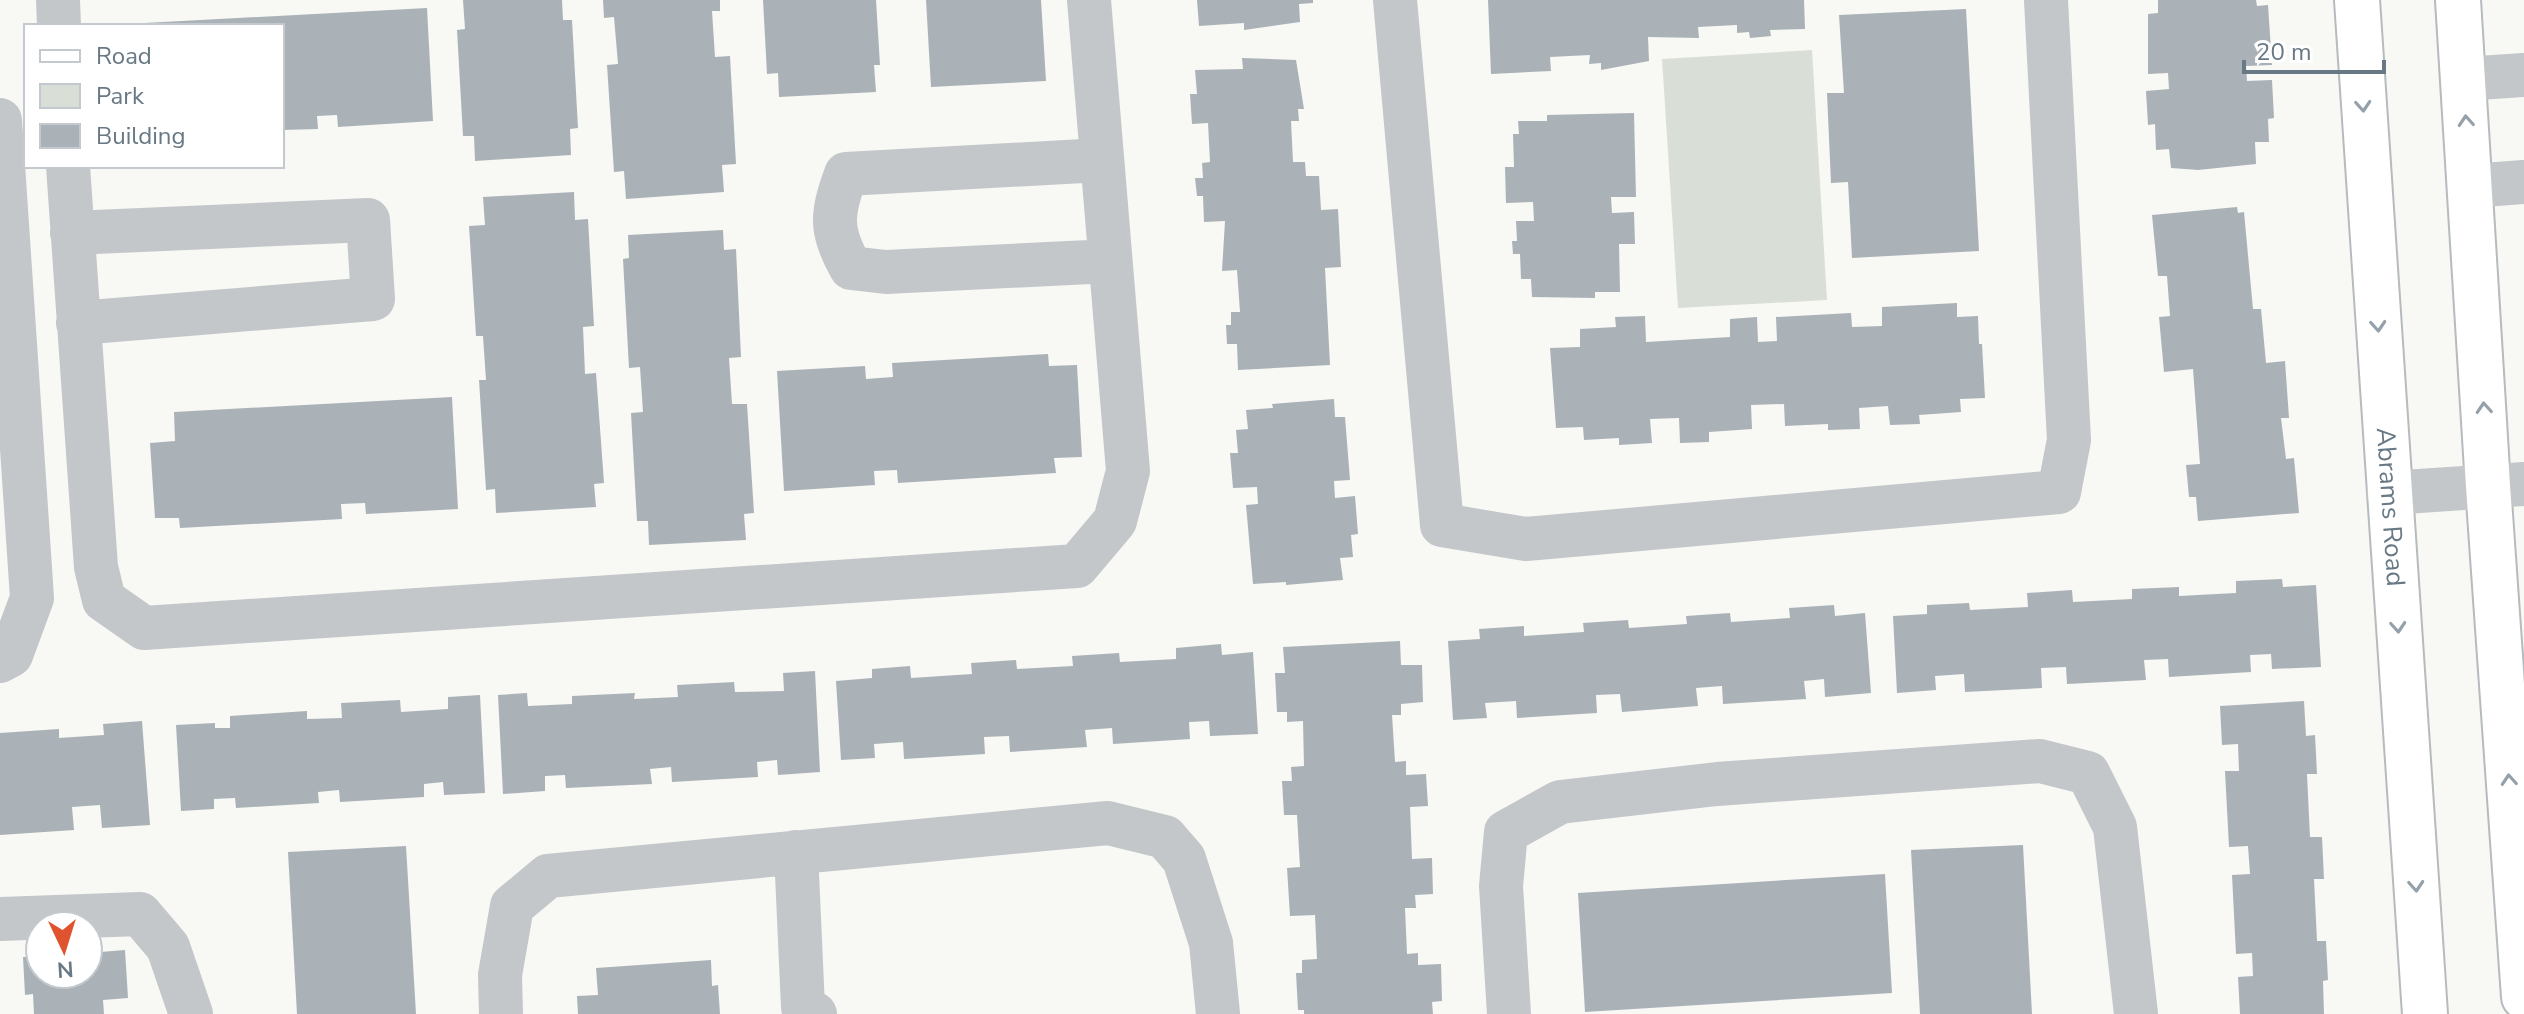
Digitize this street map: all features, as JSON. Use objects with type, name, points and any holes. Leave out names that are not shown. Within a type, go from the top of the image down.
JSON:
[{"type":"main road","name":"Abrams Road","points":[[2357,0],[2425,1014]]},
{"type":"main road","points":[[2458,0],[2470,186],[2506,485],[2524,997]]},
{"type":"street","points":[[58,0],[59,24]]},
{"type":"street","points":[[68,168],[96,567],[104,600],[144,628],[1077,566],[1115,521],[1128,471],[1089,0]]},
{"type":"street","points":[[1395,0],[1442,525],[1526,539],[2059,492],[2069,440],[2046,0]]},
{"type":"street","points":[[2463,79],[2524,75]]},
{"type":"street","points":[[0,120],[32,598],[11,655],[0,661]]},
{"type":"street","points":[[1101,160],[846,174],[835,203],[837,242],[851,268],[886,272],[1110,261]]},
{"type":"street","points":[[2470,186],[2524,182]]},
{"type":"street","points":[[72,233],[368,220],[373,299],[78,323]]},
{"type":"street","points":[[2389,493],[2506,485]]},
{"type":"street","points":[[1509,1014],[1501,886],[1506,832],[1560,802],[1717,784],[2040,761],[2088,773],[2115,827],[2136,1014]]},
{"type":"street","points":[[501,1014],[500,975],[512,906],[548,876],[1108,823],[1165,837],[1184,859],[1211,943],[1212,1014]]},
{"type":"street","points":[[796,852],[803,1007],[815,1014]]},
{"type":"street","points":[[0,919],[140,914],[168,947],[191,1014]]},
{"type":"green space","points":[[1812,50],[1827,300],[1678,308],[1662,59]]},
{"type":"building","points":[[463,0],[562,0],[563,20],[572,20],[578,128],[570,129],[571,155],[475,161],[474,136],[463,136],[457,30],[465,29]]},
{"type":"building","points":[[603,0],[720,0],[720,11],[712,11],[715,57],[730,56],[736,164],[722,165],[724,192],[626,199],[624,171],[614,172],[607,65],[618,64],[614,17],[604,18]]},
{"type":"building","points":[[763,0],[876,0],[880,65],[874,65],[876,92],[779,97],[778,73],[767,74]]},
{"type":"building","points":[[926,0],[1041,0],[1046,81],[931,87]]},
{"type":"building","points":[[1197,0],[1313,0],[1313,3],[1299,4],[1300,22],[1244,30],[1244,23],[1199,26]]},
{"type":"building","points":[[1488,0],[1804,0],[1805,29],[1770,30],[1771,36],[1750,38],[1749,32],[1737,33],[1737,25],[1698,27],[1699,38],[1648,37],[1649,61],[1601,70],[1601,63],[1589,64],[1590,55],[1550,57],[1551,71],[1491,74]]},
{"type":"building","points":[[2158,0],[2256,0],[2257,6],[2268,5],[2272,65],[2246,66],[2247,81],[2272,80],[2274,118],[2268,119],[2269,142],[2255,142],[2256,164],[2198,170],[2171,168],[2169,149],[2156,150],[2155,124],[2148,125],[2146,91],[2169,89],[2168,73],[2148,74],[2148,14],[2158,13]]},
{"type":"building","points":[[427,8],[433,121],[338,127],[337,115],[317,116],[318,129],[284,130],[284,24],[126,24]]},
{"type":"building","points":[[1966,9],[1979,251],[1852,258],[1848,182],[1831,183],[1827,93],[1844,93],[1839,15]]},
{"type":"building","points":[[1242,58],[1296,60],[1304,109],[1298,109],[1299,121],[1291,121],[1293,162],[1305,162],[1306,176],[1319,176],[1321,210],[1338,209],[1341,267],[1325,268],[1330,365],[1238,370],[1237,344],[1227,344],[1226,325],[1231,325],[1231,312],[1240,312],[1237,270],[1222,271],[1225,221],[1204,222],[1203,196],[1197,196],[1195,178],[1203,178],[1202,163],[1210,162],[1208,123],[1192,124],[1190,94],[1197,94],[1195,70],[1243,69]]},
{"type":"building","points":[[1634,113],[1636,197],[1611,197],[1612,213],[1634,212],[1635,244],[1619,244],[1620,292],[1595,292],[1595,298],[1532,297],[1531,279],[1521,279],[1520,254],[1513,254],[1512,241],[1517,241],[1516,221],[1534,221],[1533,202],[1506,203],[1505,167],[1514,167],[1513,134],[1519,134],[1518,121],[1547,121],[1547,115]]},
{"type":"building","points":[[574,192],[575,220],[588,219],[594,326],[583,327],[585,374],[596,373],[604,483],[594,484],[596,507],[496,513],[495,489],[486,490],[479,380],[486,380],[483,336],[476,336],[469,226],[485,225],[483,197]]},
{"type":"building","points":[[2237,207],[2238,213],[2244,212],[2253,309],[2261,309],[2266,363],[2285,361],[2289,418],[2281,418],[2286,459],[2294,458],[2299,513],[2198,521],[2196,497],[2189,497],[2186,465],[2200,464],[2193,369],[2164,372],[2159,317],[2170,316],[2167,276],[2158,276],[2152,215]]},
{"type":"building","points":[[723,230],[724,250],[736,249],[741,357],[729,358],[732,404],[747,404],[754,513],[744,514],[746,540],[649,545],[648,521],[637,521],[631,413],[643,412],[640,367],[629,368],[623,259],[629,258],[628,235]]},
{"type":"building","points":[[1957,303],[1957,317],[1978,316],[1985,398],[1960,399],[1961,412],[1919,415],[1920,424],[1890,425],[1888,406],[1859,408],[1860,429],[1828,430],[1828,424],[1785,426],[1784,404],[1751,405],[1752,429],[1709,432],[1709,442],[1680,443],[1679,418],[1650,419],[1652,443],[1619,445],[1619,438],[1584,440],[1583,427],[1556,428],[1550,348],[1580,347],[1580,329],[1616,327],[1615,317],[1645,316],[1646,342],[1730,337],[1730,319],[1757,317],[1758,342],[1777,341],[1776,317],[1851,313],[1852,327],[1882,326],[1882,307]]},
{"type":"building","points":[[1048,354],[1049,366],[1077,365],[1082,457],[1054,458],[1056,473],[898,483],[897,470],[874,471],[875,485],[784,491],[777,371],[865,366],[866,379],[893,377],[892,363]]},
{"type":"building","points":[[452,397],[458,509],[366,514],[365,503],[341,504],[342,519],[180,528],[179,518],[155,518],[150,443],[175,441],[174,412]]},
{"type":"building","points":[[1334,399],[1335,417],[1345,417],[1350,480],[1334,481],[1335,498],[1355,496],[1358,534],[1351,535],[1353,557],[1340,558],[1343,580],[1286,585],[1286,582],[1253,584],[1246,505],[1258,504],[1257,487],[1233,488],[1230,453],[1238,453],[1236,430],[1248,429],[1246,410],[1273,408],[1272,404]]},
{"type":"building","points":[[2282,579],[2283,587],[2316,585],[2321,667],[2272,669],[2271,654],[2250,655],[2251,672],[2169,677],[2168,659],[2144,660],[2146,680],[2067,684],[2066,667],[2041,668],[2042,688],[1965,692],[1964,674],[1935,676],[1936,690],[1897,693],[1893,616],[1927,614],[1927,605],[1969,603],[1970,610],[2028,607],[2027,593],[2072,590],[2073,602],[2132,599],[2132,589],[2179,587],[2179,596],[2236,593],[2236,581]]},
{"type":"building","points":[[1834,605],[1835,616],[1865,613],[1871,693],[1825,697],[1824,679],[1804,681],[1806,699],[1723,704],[1722,686],[1696,688],[1698,706],[1622,712],[1620,694],[1596,695],[1597,713],[1517,718],[1516,701],[1485,703],[1487,718],[1453,720],[1448,641],[1480,639],[1479,629],[1524,626],[1524,636],[1584,632],[1583,623],[1628,620],[1629,628],[1687,624],[1686,616],[1730,613],[1731,622],[1790,618],[1789,608]]},
{"type":"building","points":[[1400,641],[1401,665],[1422,665],[1423,702],[1401,704],[1401,715],[1392,715],[1395,762],[1406,761],[1406,775],[1426,774],[1428,806],[1410,807],[1412,859],[1432,858],[1433,894],[1415,895],[1416,908],[1405,908],[1407,954],[1418,953],[1418,965],[1441,964],[1442,1001],[1432,1002],[1433,1014],[1304,1014],[1304,1010],[1298,1010],[1296,973],[1302,973],[1302,960],[1317,959],[1315,915],[1290,916],[1287,868],[1300,867],[1297,815],[1284,815],[1282,781],[1292,781],[1291,767],[1304,766],[1303,721],[1287,722],[1287,712],[1277,712],[1275,673],[1285,673],[1283,647]]},
{"type":"building","points":[[1221,644],[1222,655],[1253,652],[1258,734],[1210,736],[1209,721],[1189,722],[1190,739],[1113,744],[1112,728],[1085,730],[1087,747],[1010,752],[1009,736],[984,737],[985,754],[904,759],[903,742],[874,744],[875,758],[841,760],[836,681],[872,678],[872,669],[910,666],[911,678],[972,674],[971,663],[1016,660],[1017,669],[1073,666],[1072,656],[1119,653],[1120,662],[1176,659],[1176,648]]},
{"type":"building","points":[[815,671],[820,772],[778,775],[777,760],[757,762],[758,777],[672,782],[671,767],[650,769],[652,784],[566,788],[565,775],[545,776],[545,791],[503,794],[498,695],[527,693],[528,706],[572,704],[572,696],[635,693],[634,699],[678,697],[677,685],[734,682],[735,692],[784,691],[783,673]]},
{"type":"building","points":[[480,695],[485,793],[444,795],[443,782],[424,784],[424,797],[340,802],[339,790],[318,792],[319,803],[236,808],[235,798],[214,799],[214,809],[181,811],[176,725],[215,723],[215,728],[230,728],[230,716],[307,711],[307,719],[342,718],[341,703],[400,700],[401,712],[448,709],[448,697]]},
{"type":"building","points":[[2304,701],[2306,736],[2315,735],[2317,774],[2307,774],[2310,837],[2322,837],[2324,879],[2314,879],[2317,941],[2326,941],[2328,980],[2323,981],[2324,1014],[2240,1014],[2238,977],[2253,976],[2252,953],[2236,954],[2232,875],[2250,874],[2248,846],[2229,847],[2225,771],[2239,771],[2238,744],[2222,745],[2220,706]]},
{"type":"building","points":[[142,721],[150,825],[102,828],[100,805],[72,807],[74,830],[0,835],[0,733],[59,729],[59,738],[104,735],[103,724]]},
{"type":"building","points":[[2023,845],[2032,1014],[1920,1014],[1911,850]]},
{"type":"building","points":[[406,846],[416,1014],[297,1014],[288,852]]},
{"type":"building","points":[[1885,874],[1892,993],[1585,1012],[1578,893]]},
{"type":"building","points":[[125,950],[128,998],[103,1000],[104,1014],[34,1014],[33,994],[25,995],[25,990],[104,990],[104,952]]},
{"type":"building","points":[[711,960],[712,986],[718,985],[720,1014],[578,1014],[577,996],[598,995],[596,968]]}]
